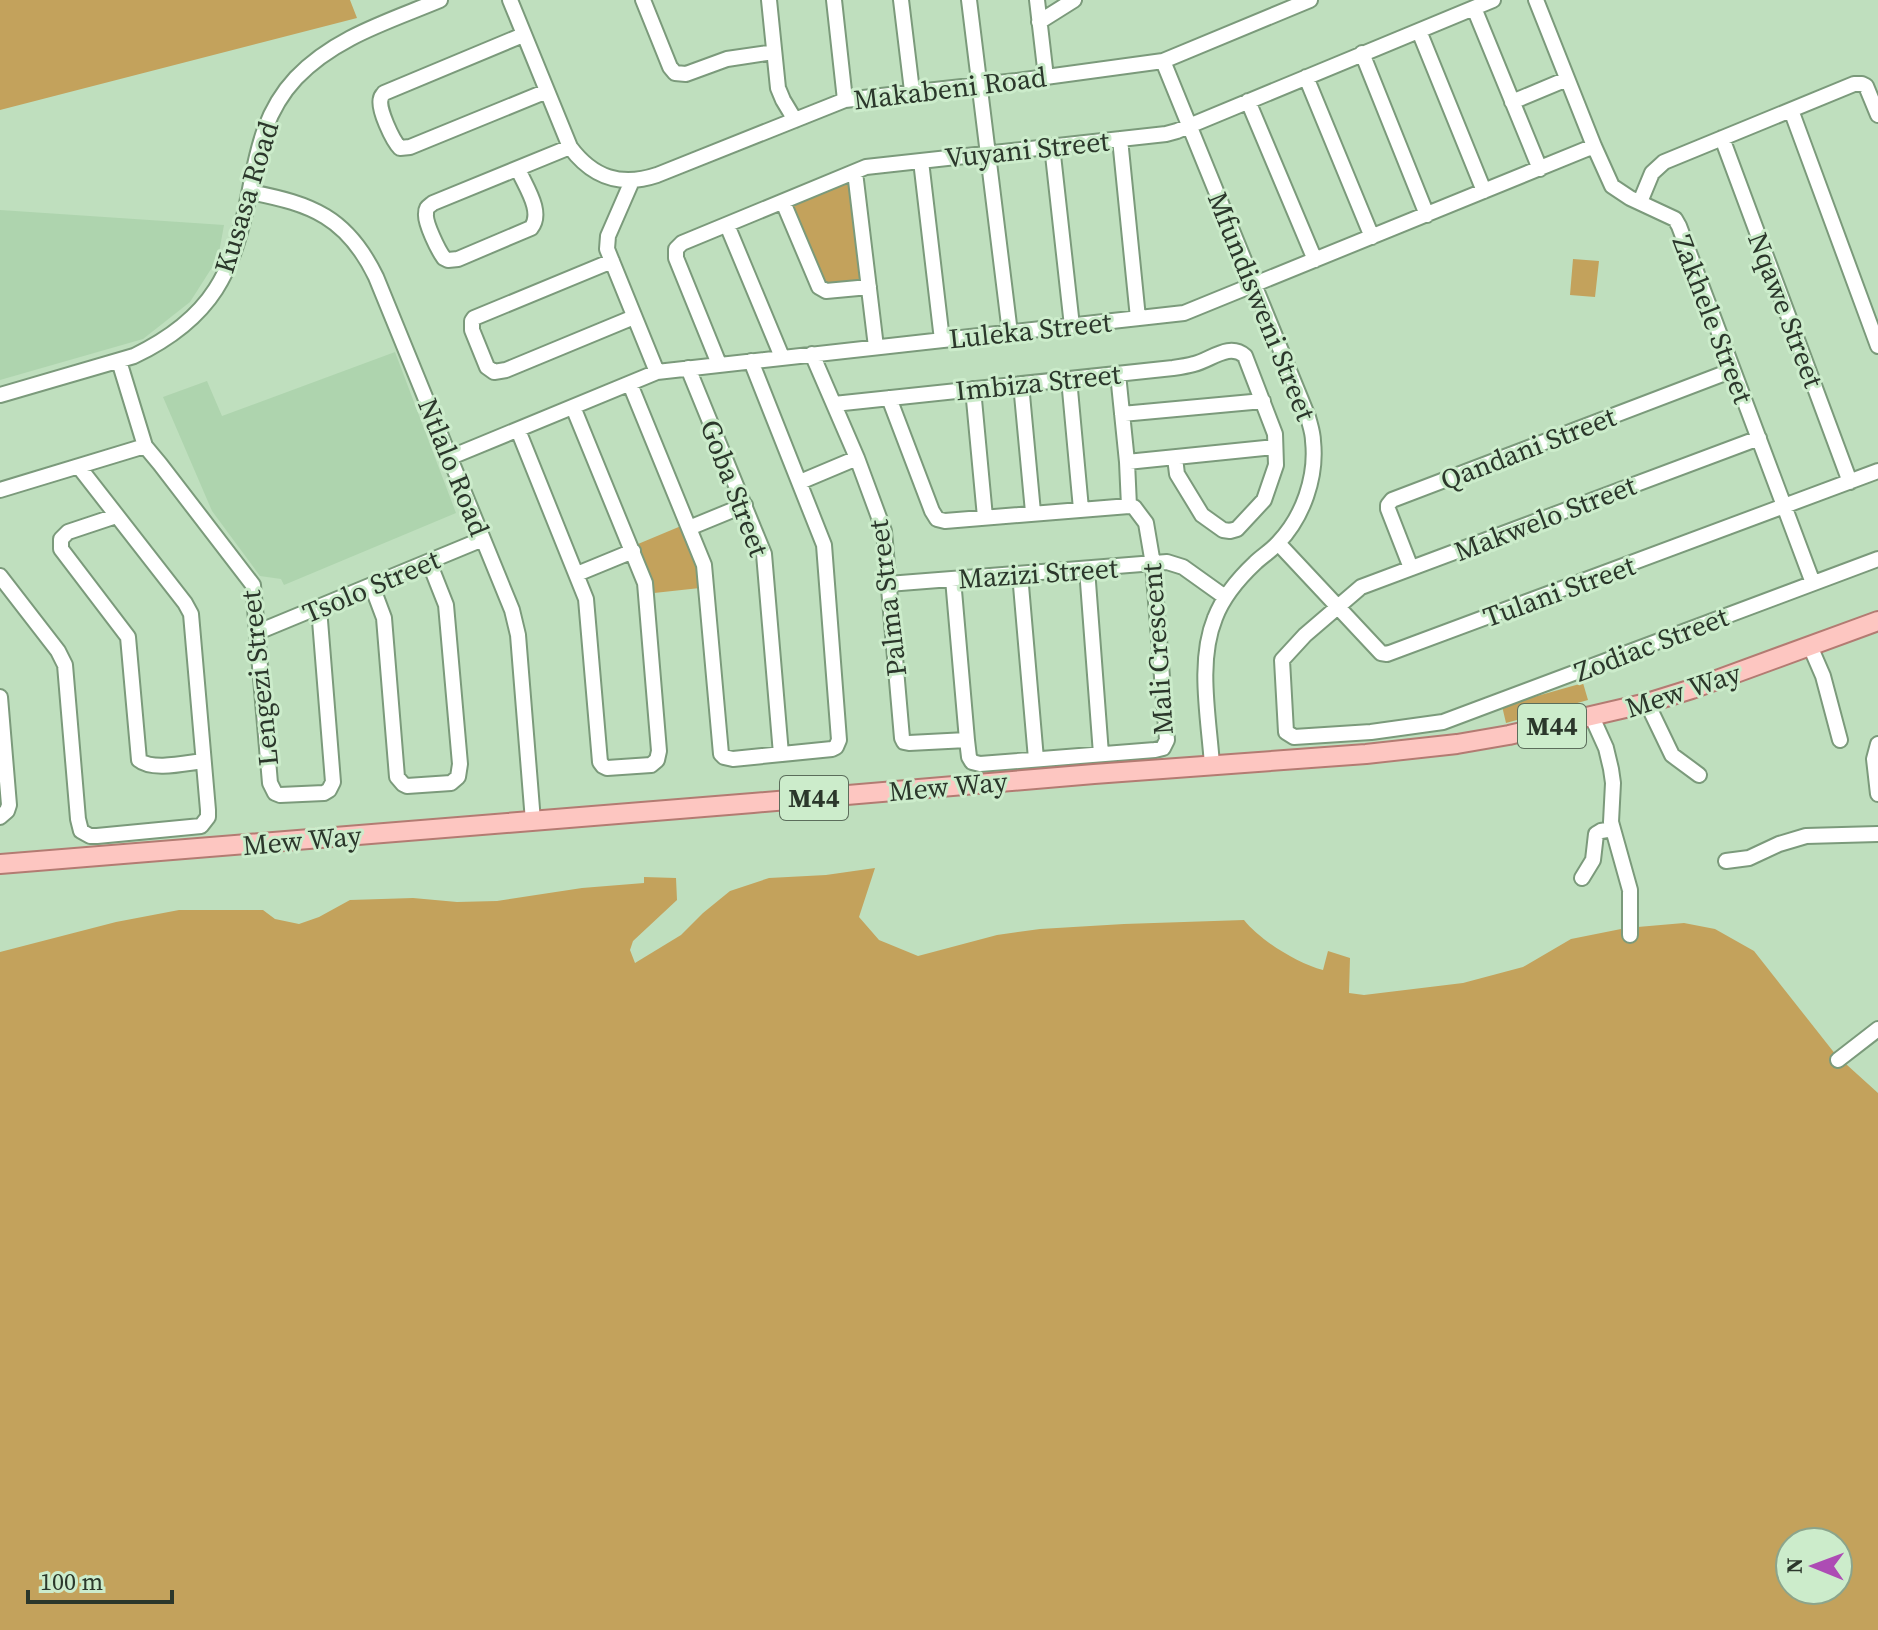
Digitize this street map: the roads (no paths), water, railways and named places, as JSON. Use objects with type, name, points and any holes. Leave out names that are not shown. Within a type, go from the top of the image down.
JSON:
[{"type":"main road","name":"Mew Way","points":[[0,864],[1366,754],[1457,744],[1647,703],[1878,621]]},
{"type":"street","name":"Kusasa Road","points":[[0,395],[119,361],[143,351],[185,326],[219,286],[232,258],[250,192],[256,153],[269,115],[281,96],[325,52],[440,0]]},
{"type":"street","points":[[510,0],[570,147],[589,168],[617,180],[632,181],[608,236],[607,249],[657,372]]},
{"type":"street","points":[[643,0],[670,67],[680,75],[727,59],[774,52]]},
{"type":"street","points":[[769,0],[778,88],[795,120]]},
{"type":"street","points":[[834,0],[845,100]]},
{"type":"street","points":[[901,0],[912,91]]},
{"type":"street","points":[[969,0],[1010,333]]},
{"type":"street","points":[[1037,0],[1046,77]]},
{"type":"street","points":[[1039,22],[1074,0]]},
{"type":"street","name":"Makabeni Road","points":[[632,181],[657,175],[845,100],[1163,61],[1310,0]]},
{"type":"street","name":"Vuyani Street","points":[[719,364],[675,253],[682,243],[866,167],[1166,134],[1493,0]]},
{"type":"street","name":"Zakhele Street","points":[[1536,0],[1612,186],[1675,219],[1679,226],[1813,583]]},
{"type":"street","points":[[1474,8],[1540,169]]},
{"type":"street","points":[[1419,31],[1484,191]]},
{"type":"street","points":[[523,35],[384,93],[380,104],[394,141],[400,148],[410,147],[547,91]]},
{"type":"street","points":[[1362,53],[1427,215]]},
{"type":"street","name":"Mfundisweni Street","points":[[1163,61],[1308,417],[1314,442],[1309,491],[1296,519],[1278,543],[1254,564],[1225,597],[1214,619],[1205,660],[1212,765]]},
{"type":"street","points":[[1306,77],[1372,237]]},
{"type":"street","points":[[1512,102],[1567,79]]},
{"type":"street","points":[[1640,202],[1652,173],[1664,162],[1854,84],[1862,84],[1869,91],[1878,115]]},
{"type":"street","points":[[1248,101],[1315,260]]},
{"type":"street","points":[[1791,110],[1878,346]]},
{"type":"street","name":"Nqawe Street","points":[[1722,138],[1850,482]]},
{"type":"street","points":[[1120,139],[1138,318]]},
{"type":"street","points":[[1052,146],[1072,326]]},
{"type":"street","name":"Luleka Street","points":[[451,457],[657,372],[1188,312],[1594,146]]},
{"type":"street","points":[[518,169],[536,213],[535,225],[458,259],[444,258],[426,220],[429,206],[570,147]]},
{"type":"street","points":[[921,161],[942,340]]},
{"type":"street","points":[[855,172],[876,347]]},
{"type":"street","name":"Ntlalo Road","points":[[250,192],[314,209],[343,229],[356,243],[376,277],[512,610],[518,635],[533,821]]},
{"type":"street","points":[[783,202],[819,287],[826,291],[869,287]]},
{"type":"street","points":[[727,225],[782,357]]},
{"type":"street","points":[[612,261],[474,318],[472,330],[487,367],[494,372],[506,370],[634,317]]},
{"type":"street","name":"Imbiza Street","points":[[834,404],[1194,365],[1230,350],[1238,350],[1245,356],[1263,401]]},
{"type":"street","name":"Palma Street","points":[[812,354],[883,524],[902,738],[909,743],[967,740]]},
{"type":"street","name":"Lengezi Street","points":[[119,361],[145,446],[250,579],[255,591],[270,783],[275,793],[287,796],[324,793],[332,786],[319,608]]},
{"type":"street","points":[[630,384],[705,572],[721,754],[733,759],[832,749],[839,740],[824,545],[751,361]]},
{"type":"street","name":"Goba Street","points":[[688,368],[761,546],[781,754]]},
{"type":"street","name":"Qandani Street","points":[[1411,568],[1388,509],[1392,500],[1733,370]]},
{"type":"street","name":"Mali Crescent","points":[[967,740],[969,757],[975,763],[1159,749],[1167,740],[1153,564],[1146,523],[1134,507],[1129,506],[1118,374]]},
{"type":"street","points":[[1069,379],[1081,509]]},
{"type":"street","points":[[1021,384],[1033,512]]},
{"type":"street","points":[[973,389],[985,517]]},
{"type":"street","points":[[889,398],[937,519],[945,521],[1129,506]]},
{"type":"street","points":[[1122,414],[1263,401],[1275,434],[1276,465],[1264,500],[1237,529],[1223,530],[1202,515],[1177,474],[1175,458]]},
{"type":"street","points":[[518,430],[586,599],[600,762],[607,768],[651,765],[657,760],[659,751],[645,583],[573,407]]},
{"type":"street","name":"Makwelo Street","points":[[1337,608],[1361,587],[1759,438]]},
{"type":"street","points":[[0,490],[145,446]]},
{"type":"street","points":[[1127,462],[1275,447]]},
{"type":"street","points":[[800,482],[857,458]]},
{"type":"street","points":[[0,576],[58,651],[65,665],[81,831],[97,836],[201,826],[208,817],[208,810],[191,614],[79,467]]},
{"type":"street","name":"Tulani Street","points":[[1278,543],[1381,653],[1387,654],[1878,471]]},
{"type":"street","points":[[689,528],[745,505]]},
{"type":"street","points":[[116,516],[68,532],[61,539],[61,549],[128,637],[139,760],[152,766],[203,761]]},
{"type":"street","name":"Tsolo Street","points":[[258,632],[483,539]]},
{"type":"street","points":[[577,574],[633,551]]},
{"type":"street","name":"Zodiac Street","points":[[1337,608],[1282,660],[1286,729],[1292,737],[1371,732],[1443,722],[1878,559]]},
{"type":"street","points":[[372,586],[384,618],[397,777],[407,786],[451,783],[458,777],[460,764],[446,605],[429,562]]},
{"type":"street","name":"Mazizi Street","points":[[888,584],[1167,562],[1183,567],[1225,597]]},
{"type":"street","points":[[1087,569],[1101,754]]},
{"type":"street","points":[[1020,574],[1036,759]]},
{"type":"street","points":[[953,579],[967,740]]},
{"type":"street","points":[[1810,646],[1823,676],[1840,740]]},
{"type":"street","points":[[0,697],[9,805],[0,817]]},
{"type":"street","points":[[1647,703],[1672,755],[1699,775]]},
{"type":"street","points":[[1592,717],[1606,748],[1611,769],[1610,815],[1630,890],[1630,935]]},
{"type":"street","points":[[1878,744],[1874,759],[1878,790]]},
{"type":"street","points":[[1582,878],[1593,860],[1596,834],[1613,829]]},
{"type":"street","points":[[1726,861],[1749,858],[1806,836],[1878,834]]},
{"type":"street","points":[[1838,1060],[1878,1029]]}]
